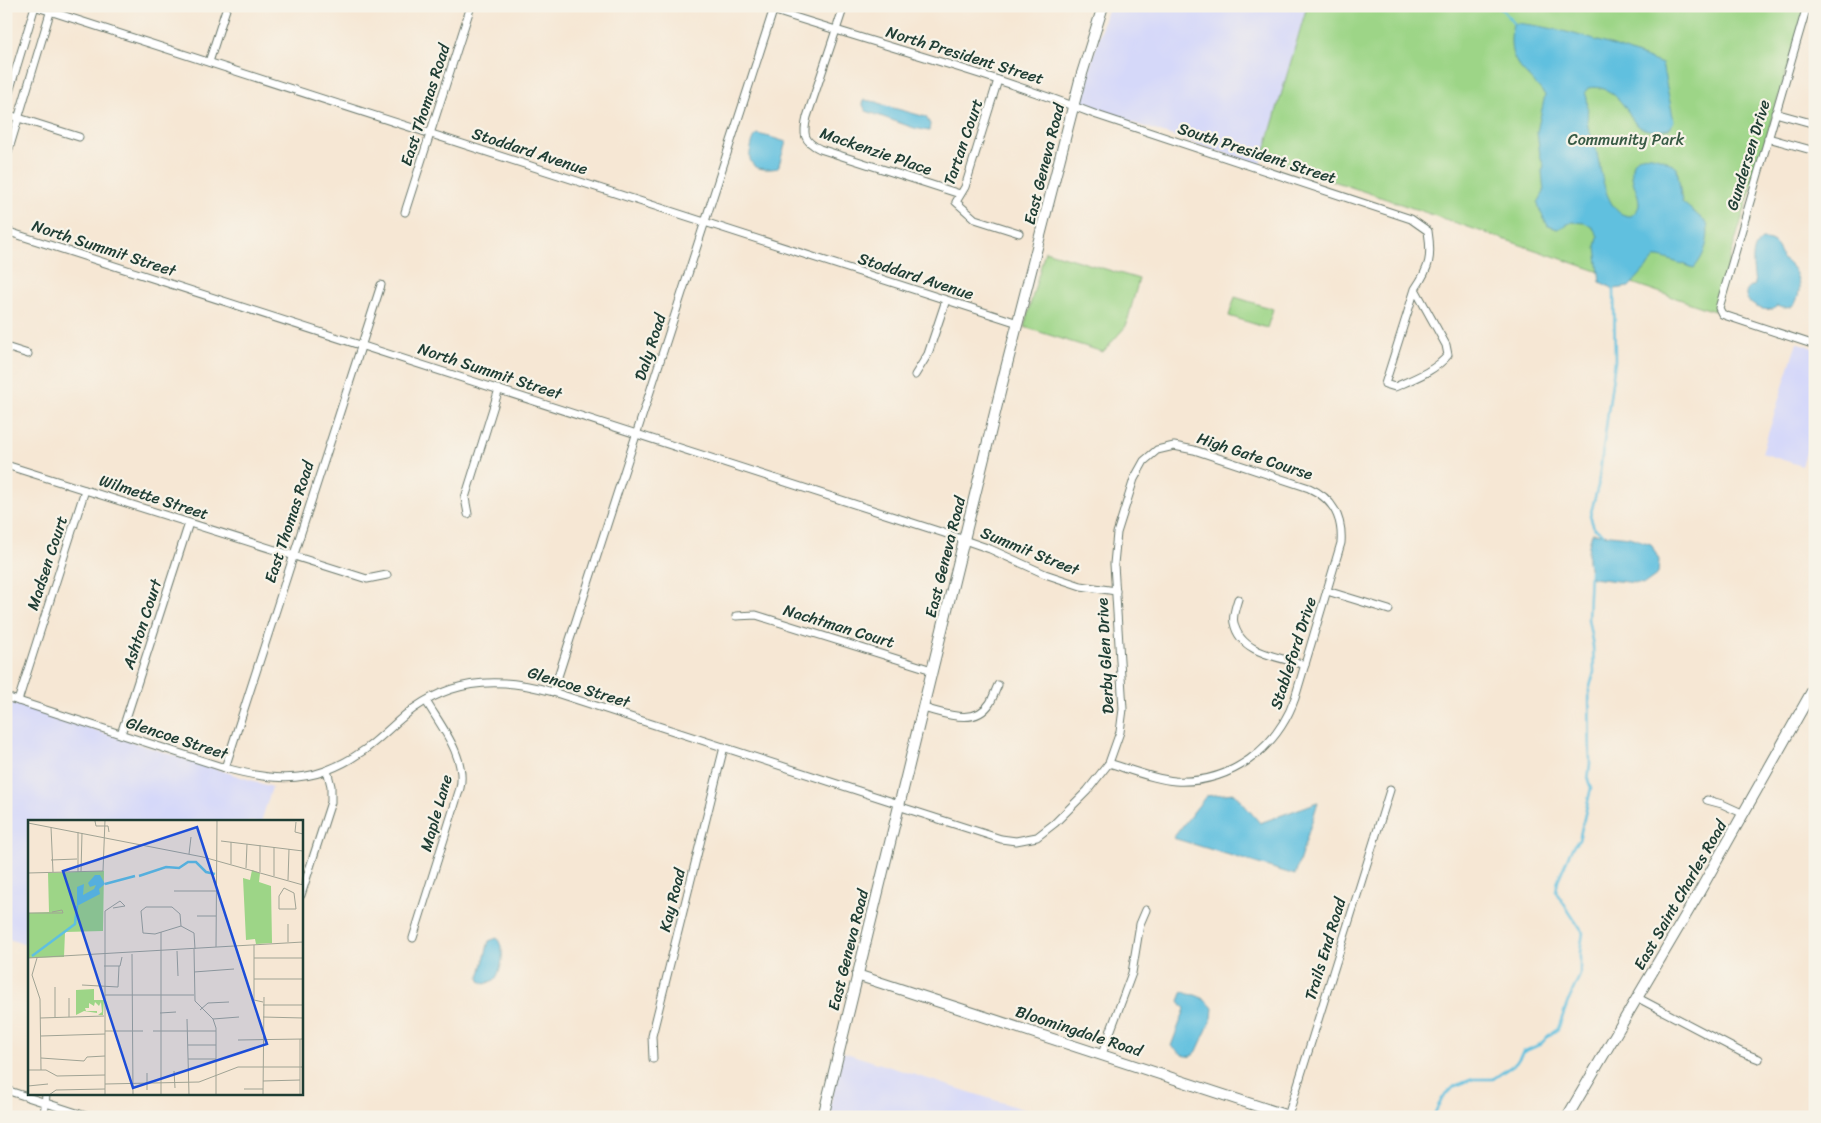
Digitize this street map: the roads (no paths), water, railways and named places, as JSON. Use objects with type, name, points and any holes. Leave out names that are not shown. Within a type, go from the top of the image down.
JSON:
[{"type":"main road","name":"East Geneva Road","points":[[823,1117],[1018,323],[1080,80],[1102,6]]},
{"type":"main road","name":"East Saint Charles Road","points":[[1566,1117],[1638,998],[1815,686]]},
{"type":"main road","name":"Bloomingdale Road","points":[[857,975],[1289,1116]]},
{"type":"street","points":[[6,102],[35,6]]},
{"type":"street","name":"Stoddard Avenue","points":[[35,6],[52,9],[209,62],[1018,323]]},
{"type":"street","points":[[209,62],[227,6]]},
{"type":"street","name":"East Thomas Road","points":[[405,212],[471,6]]},
{"type":"street","name":"North President Street","points":[[760,6],[837,31],[912,52],[1074,106]]},
{"type":"street","name":"Mackenzie Place","points":[[844,6],[804,131],[810,144],[960,194]]},
{"type":"street","name":"Gundersen Drive","points":[[1807,6],[1720,300],[1720,311],[1727,316],[1815,345]]},
{"type":"street","points":[[6,159],[52,9]]},
{"type":"street","name":"Daly Road","points":[[553,692],[773,11]]},
{"type":"street","name":"Tartan Court","points":[[998,80],[965,187],[956,202],[975,219],[1019,233]]},
{"type":"street","name":"South President Street","points":[[1074,106],[1411,219],[1428,231],[1431,250],[1429,263],[1424,275],[1415,288]]},
{"type":"street","points":[[1775,113],[1815,124]]},
{"type":"street","points":[[6,114],[79,137]]},
{"type":"street","points":[[1768,138],[1815,151]]},
{"type":"street","name":"North Summit Street","points":[[6,231],[965,540]]},
{"type":"street","name":"East Thomas Road","points":[[225,768],[381,285]]},
{"type":"street","points":[[1415,288],[1446,345],[1448,356],[1442,362],[1414,379],[1395,387],[1385,384],[1415,288]]},
{"type":"street","points":[[915,375],[928,354],[946,300]]},
{"type":"street","points":[[6,347],[28,354]]},
{"type":"street","points":[[468,514],[465,498],[499,389]]},
{"type":"street","name":"High Gate Course","points":[[1153,452],[1174,446],[1194,450],[1309,488],[1318,493]]},
{"type":"street","name":"Derby Glen Drive","points":[[1037,837],[1055,823],[1096,781],[1109,763],[1120,732],[1123,709],[1114,554],[1117,533],[1134,479],[1139,468],[1153,452]]},
{"type":"street","name":"Wilmette Street","points":[[6,465],[367,579],[387,576]]},
{"type":"street","name":"Madsen Court","points":[[18,701],[85,490]]},
{"type":"street","name":"Stableford Drive","points":[[1109,763],[1154,778],[1176,781],[1203,779],[1236,769],[1265,748],[1281,728],[1292,707],[1339,549],[1341,531],[1336,510],[1318,493]]},
{"type":"street","name":"Ashton Court","points":[[121,734],[189,523]]},
{"type":"street","name":"Summit Street","points":[[965,540],[1044,574],[1081,586],[1116,591]]},
{"type":"street","points":[[1327,591],[1389,610]]},
{"type":"street","points":[[1238,599],[1233,621],[1243,642],[1254,650],[1305,665]]},
{"type":"street","name":"Nachtman Court","points":[[736,616],[756,614],[932,670]]},
{"type":"street","name":"Glencoe Street","points":[[6,697],[225,768],[250,775],[274,778],[302,776],[326,770],[364,752],[398,721],[426,701],[453,689],[487,682],[524,684],[724,747],[1001,839],[1016,841],[1037,837]]},
{"type":"street","points":[[922,708],[963,718],[977,715],[989,704],[998,685]]},
{"type":"street","name":"Maple Lane","points":[[413,938],[460,788],[462,776],[460,760],[426,701]]},
{"type":"street","name":"Kay Road","points":[[652,1059],[652,1036],[724,747]]},
{"type":"street","points":[[302,892],[331,802],[331,786],[326,770]]},
{"type":"street","name":"Trails End Road","points":[[1289,1116],[1390,790]]},
{"type":"street","points":[[1707,800],[1722,804],[1744,814]]},
{"type":"street","points":[[1102,1054],[1132,973],[1140,924],[1146,910]]},
{"type":"street","points":[[1638,998],[1739,1051],[1759,1059]]},
{"type":"street","points":[[6,1090],[89,1117]]},
{"type":"street","points":[[44,1117],[46,1096]]},
{"type":"water","points":[[1513,23],[1550,28],[1569,33],[1608,44],[1662,64],[1674,121],[1669,129],[1652,130],[1640,127],[1634,122],[1617,97],[1607,90],[1595,87],[1588,88],[1585,92],[1588,127],[1596,149],[1606,190],[1615,209],[1622,214],[1631,216],[1636,212],[1639,203],[1632,176],[1632,166],[1635,160],[1641,156],[1656,157],[1677,168],[1682,202],[1707,223],[1706,247],[1694,268],[1656,257],[1629,287],[1614,289],[1600,282],[1596,247],[1598,236],[1593,228],[1585,223],[1572,222],[1558,229],[1548,226],[1538,203],[1544,192],[1542,171],[1544,166],[1540,155],[1537,132],[1545,95],[1517,64],[1511,48]]},
{"type":"water","points":[[864,100],[877,102],[926,117],[930,124],[929,131],[914,128],[866,111],[863,105]]},
{"type":"water","points":[[757,134],[786,142],[778,168],[761,169],[756,167],[750,160],[753,141]]},
{"type":"water","points":[[1762,240],[1773,242],[1780,251],[1782,259],[1796,273],[1799,282],[1797,300],[1793,305],[1786,308],[1777,306],[1773,309],[1760,308],[1754,306],[1747,298],[1746,293],[1755,285],[1753,255]]},
{"type":"water","points":[[1592,533],[1629,537],[1651,544],[1659,560],[1658,574],[1644,584],[1592,578],[1588,556]]},
{"type":"water","points":[[1234,793],[1260,823],[1318,802],[1295,875],[1173,838],[1206,796]]},
{"type":"water","points":[[497,938],[502,953],[501,964],[496,979],[485,984],[479,978],[489,941]]},
{"type":"water","points":[[1183,991],[1200,997],[1213,1008],[1212,1018],[1197,1051],[1191,1056],[1184,1055],[1171,1046],[1185,1009],[1179,1001]]},
{"type":"waterway","points":[[1496,6],[1503,10],[1513,23]]},
{"type":"waterway","points":[[1604,537],[1603,534],[1594,528],[1590,516],[1598,486],[1615,361],[1614,289]]},
{"type":"waterway","points":[[1433,1117],[1442,1098],[1455,1086],[1473,1079],[1493,1079],[1516,1063],[1523,1052],[1541,1044],[1558,1029],[1580,975],[1580,952],[1583,933],[1556,892],[1558,880],[1573,846],[1579,840],[1591,788],[1588,780],[1590,764],[1589,690],[1594,672],[1593,646],[1588,619],[1590,570]]},
{"type":"park label","name":"Community Park","points":[[1626,139]]}]
